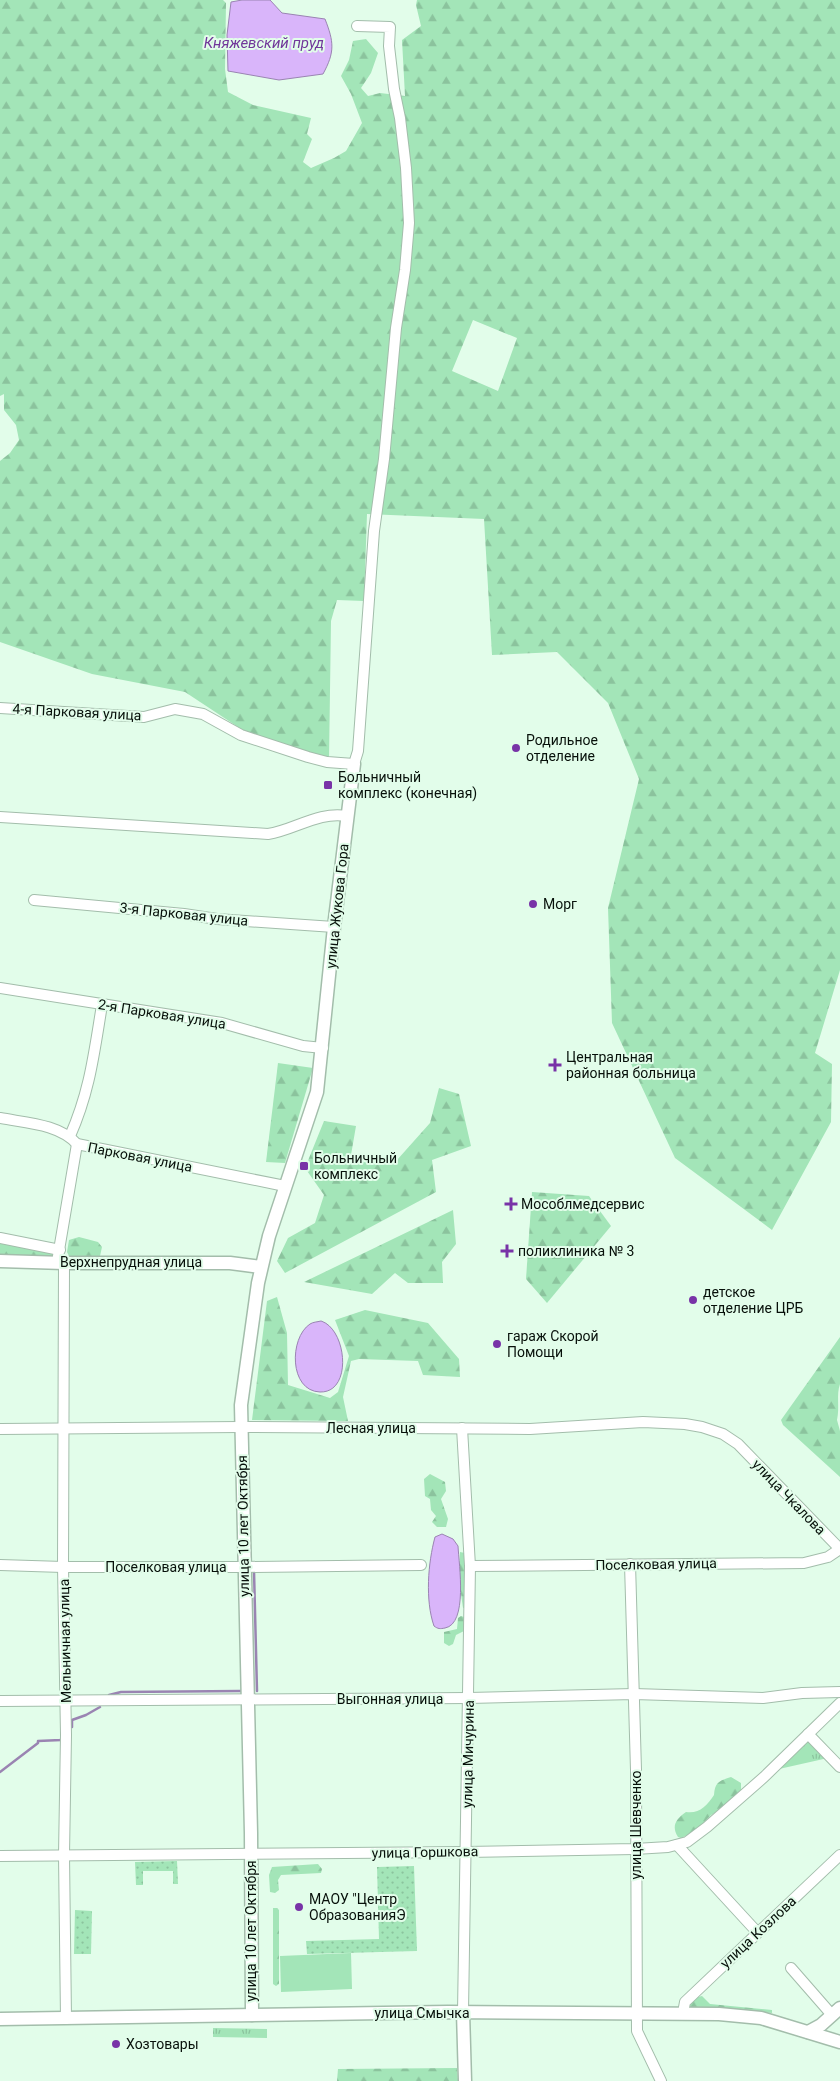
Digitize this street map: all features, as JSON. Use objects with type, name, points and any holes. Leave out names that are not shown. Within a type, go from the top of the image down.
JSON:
[{"type":"street","points":[[354,764],[358,751],[374,530],[384,460],[396,328],[405,270],[409,223],[402,135],[392,72],[390,27],[357,26]]},
{"type":"street","name":"4-я Парковая улица","points":[[0,708],[144,716],[175,709],[203,714],[241,734],[308,757],[327,762],[354,764]]},
{"type":"street","name":"улица Жукова Гора","points":[[323,1048],[334,927],[354,764]]},
{"type":"street","points":[[0,817],[268,834],[284,831],[312,819],[326,816],[347,816]]},
{"type":"street","name":"3-я Парковая улица","points":[[34,900],[218,919],[334,927]]},
{"type":"street","name":"2-я Парковая улица","points":[[0,988],[222,1023],[303,1046],[323,1048]]},
{"type":"street","points":[[70,1136],[90,1080],[102,1005]]},
{"type":"street","name":"улица 10 лет Октября","points":[[252,2015],[251,1854],[240,1427],[245,1366],[261,1267],[268,1236],[317,1092],[323,1048]]},
{"type":"street","name":"Парковая улица","points":[[0,1118],[49,1128],[70,1136],[77,1144],[285,1186]]},
{"type":"street","name":"Мельничная улица","points":[[66,2019],[64,1855],[66,1701],[60,1259],[77,1144]]},
{"type":"street","points":[[0,1238],[60,1259]]},
{"type":"street","name":"Верхнепрудная улица","points":[[0,1261],[60,1259],[206,1262],[261,1267]]},
{"type":"street","name":"Лесная улица","points":[[0,1429],[240,1427],[530,1429],[643,1422],[685,1424],[723,1434],[738,1444]]},
{"type":"street","name":"улица Мичурина","points":[[462,1428],[470,1566],[463,2012],[465,2081]]},
{"type":"street","name":"улица Чкалова","points":[[738,1444],[840,1549]]},
{"type":"street","name":"Поселковая улица","points":[[470,1566],[804,1562],[828,1557],[840,1549]]},
{"type":"street","name":"Поселковая улица","points":[[0,1565],[63,1568],[421,1564]]},
{"type":"street","name":"улица Шевченко","points":[[630,1564],[636,1770],[637,2031],[661,2081]]},
{"type":"street","name":"Выгонная улица","points":[[0,1701],[469,1698],[634,1694],[764,1698],[802,1693],[840,1692]]},
{"type":"street","name":"улица Горшкова","points":[[0,1856],[466,1852],[635,1849],[677,1845],[687,1842],[707,1827],[764,1777],[840,1704]]},
{"type":"street","points":[[808,1734],[840,1767]]},
{"type":"street","points":[[677,1845],[757,1932]]},
{"type":"street","name":"улица Козлова","points":[[683,2013],[685,2002],[840,1855]]},
{"type":"street","points":[[791,1968],[836,2011],[821,2025],[808,2032]]},
{"type":"street","name":"улица Смычка","points":[[0,2019],[463,2012],[683,2013],[741,2015],[762,2018],[840,2042]]},
{"type":"green space","points":[[0,0],[223,0],[226,3],[225,69],[228,92],[253,105],[311,118],[307,134],[312,139],[303,162],[311,168],[346,151],[362,123],[351,94],[341,76],[349,60],[353,41],[366,39],[378,53],[371,73],[361,88],[368,96],[380,93],[405,96],[402,40],[421,26],[416,5],[417,0],[840,0],[840,970],[815,1053],[832,1064],[831,1122],[772,1230],[675,1158],[612,1023],[608,908],[639,779],[608,703],[557,652],[492,655],[484,519],[367,514],[364,601],[337,600],[331,621],[329,761],[241,729],[185,692],[92,674],[0,642],[0,461],[10,453],[19,440],[16,425],[4,410],[4,394],[0,396]],"holes":[[[473,320],[517,338],[498,391],[452,371]]]},
{"type":"green space","points":[[278,1063],[313,1068],[285,1163],[266,1162]]},
{"type":"green space","points":[[439,1088],[459,1094],[471,1146],[432,1160],[436,1192],[285,1273],[277,1261],[288,1238],[315,1223],[324,1195],[305,1168],[324,1121],[356,1126],[351,1155],[397,1160],[430,1123]]},
{"type":"green space","points":[[532,1192],[589,1196],[611,1226],[547,1303],[526,1279]]},
{"type":"green space","points":[[453,1210],[456,1244],[442,1262],[443,1283],[408,1283],[395,1273],[372,1294],[304,1282]]},
{"type":"green space","points":[[79,1237],[98,1242],[102,1247],[100,1256],[69,1256],[67,1252],[69,1240]]},
{"type":"green space","points":[[0,1242],[52,1252],[52,1257],[0,1257]]},
{"type":"green space","points":[[277,1297],[287,1333],[288,1385],[330,1398],[338,1392],[349,1356],[335,1320],[365,1310],[428,1323],[459,1359],[460,1377],[423,1375],[418,1361],[359,1359],[351,1361],[343,1397],[348,1421],[252,1420],[267,1301]]},
{"type":"green space","points":[[840,1337],[840,1384],[837,1420],[840,1431],[840,1477],[783,1425],[781,1420]]},
{"type":"green space","points":[[430,1474],[445,1482],[446,1491],[441,1499],[448,1519],[446,1527],[437,1527],[432,1522],[436,1516],[431,1510],[430,1499],[425,1496],[424,1479]]},
{"type":"green space","points":[[460,1552],[465,1553],[467,1607],[463,1608],[459,1580]]},
{"type":"green space","points":[[464,1617],[466,1624],[464,1631],[456,1635],[453,1644],[449,1646],[444,1643],[444,1632],[457,1629],[458,1618]]},
{"type":"green space","points":[[807,1741],[811,1741],[828,1758],[779,1769]]},
{"type":"green space","points":[[731,1777],[741,1783],[741,1792],[720,1810],[711,1815],[696,1831],[681,1838],[678,1837],[675,1826],[680,1817],[686,1812],[695,1812],[709,1803],[718,1783]]},
{"type":"green space","points":[[177,1861],[178,1884],[173,1884],[173,1871],[143,1871],[143,1885],[136,1885],[135,1862]]},
{"type":"green space","points":[[318,1864],[322,1869],[321,1873],[281,1875],[278,1880],[279,1890],[275,1893],[270,1892],[269,1875],[272,1867]]},
{"type":"green space","points":[[414,1866],[417,1951],[307,1954],[306,1941],[379,1939],[377,1867]]},
{"type":"green space","points":[[273,1908],[279,1910],[279,1984],[276,1986],[273,1984]]},
{"type":"green space","points":[[75,1910],[92,1911],[91,1954],[74,1954]]},
{"type":"green space","points":[[351,1953],[352,1989],[281,1992],[280,1956]]},
{"type":"green space","points":[[702,1996],[710,2004],[772,2010],[772,2013],[717,2007],[691,2008],[688,2005],[693,1998]]},
{"type":"green space","points":[[213,2028],[267,2029],[267,2038],[213,2037]]},
{"type":"green space","points":[[457,2068],[458,2081],[337,2081],[338,2069]]},
{"type":"water","name":"Княжевский пруд","points":[[270,0],[282,13],[325,19],[332,47],[330,59],[323,74],[279,80],[228,71],[227,35],[231,2]]},
{"type":"water","points":[[321,1321],[330,1326],[336,1336],[341,1347],[343,1360],[342,1372],[338,1382],[331,1390],[320,1392],[310,1389],[302,1383],[298,1374],[296,1351],[298,1340],[303,1331],[311,1323]]},
{"type":"water","points":[[442,1534],[453,1539],[458,1546],[460,1593],[457,1616],[452,1624],[440,1629],[434,1626],[431,1616],[428,1582],[435,1537]]},
{"type":"waterway","points":[[256,1571],[254,1571],[257,1691]]},
{"type":"waterway","points":[[109,1695],[121,1692],[241,1691]]},
{"type":"waterway","points":[[72,1727],[72,1720],[100,1707]]},
{"type":"waterway","points":[[0,1772],[38,1743],[38,1741],[61,1739]]},
{"type":"place","name":"Родильное отделение","points":[[516,748]]},
{"type":"place","name":"Больничный комплекс (конечная)","points":[[328,785]]},
{"type":"place","name":"Морг","points":[[533,904]]},
{"type":"place","name":"Центральная районная больница","points":[[555,1065]]},
{"type":"place","name":"Больничный комплекс","points":[[304,1166]]},
{"type":"place","name":"Мособлмедсервис","points":[[511,1204]]},
{"type":"place","name":"поликлиника № 3","points":[[507,1251]]},
{"type":"place","name":"детское отделение ЦРБ","points":[[693,1300]]},
{"type":"place","name":"гараж Скорой Помощи","points":[[497,1344]]},
{"type":"place","name":"МАОУ \"Центр ОбразованияЭ","points":[[299,1907]]},
{"type":"place","name":"Хозтовары","points":[[116,2044]]}]
